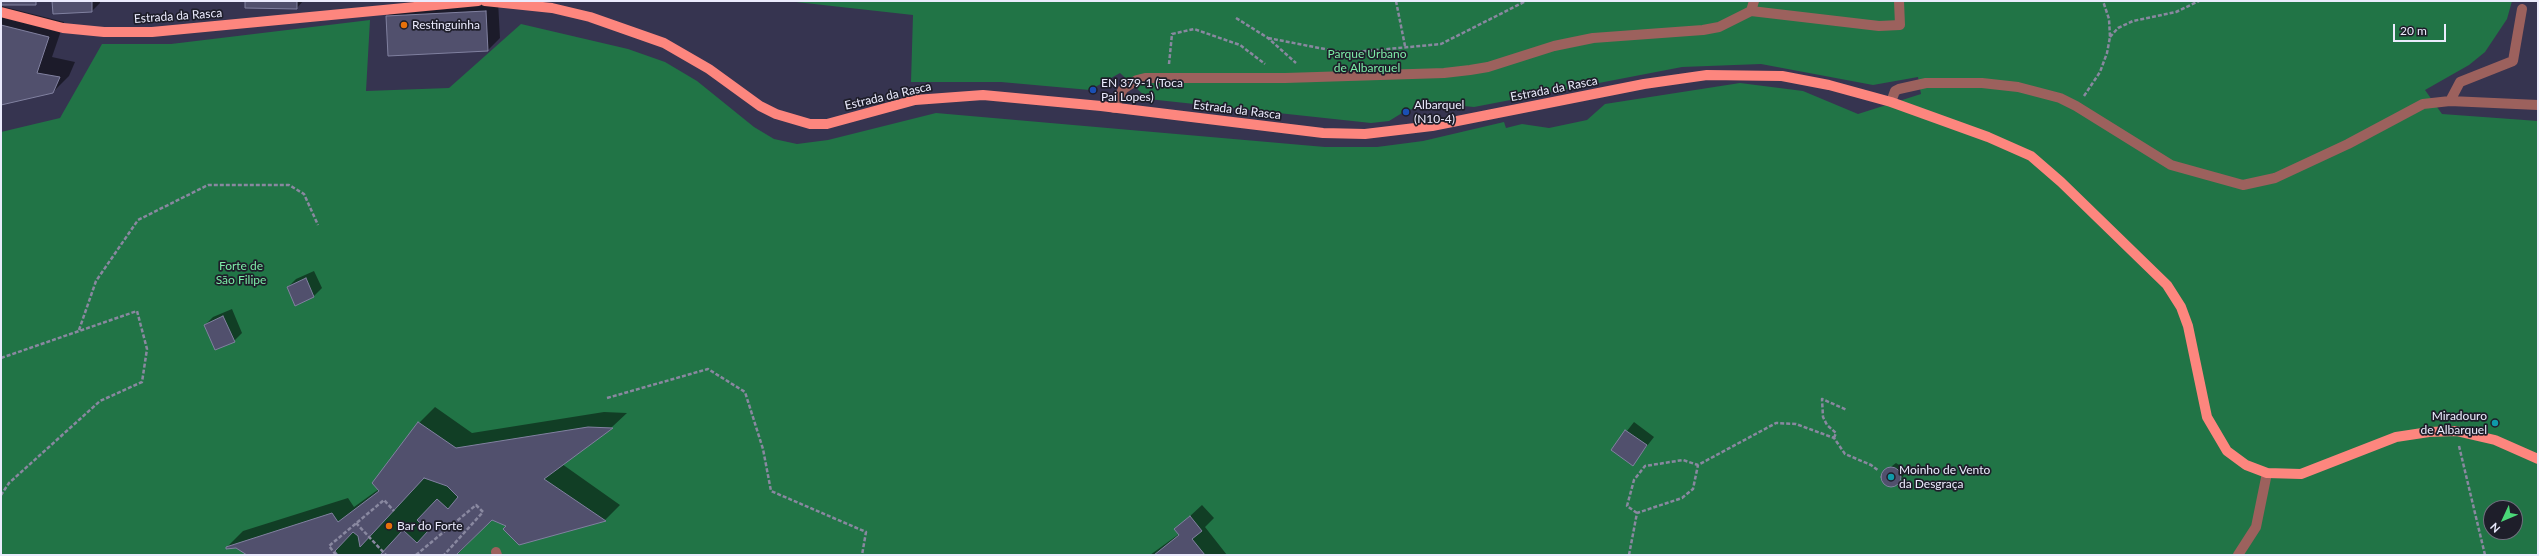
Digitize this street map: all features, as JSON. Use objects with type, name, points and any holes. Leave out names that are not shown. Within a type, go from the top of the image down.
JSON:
[{"type":"main road","name":"Estrada da Rasca","points":[[1,12],[64,28],[104,32],[152,32],[478,1]]},
{"type":"main road","name":"Estrada da Rasca","points":[[485,1],[552,8],[590,17],[664,42],[709,69],[760,106],[786,118],[810,124],[827,124],[915,100],[956,95],[1018,97],[1323,133],[1365,134],[1425,127],[1674,79],[1737,74],[1807,80],[1891,102],[1949,121],[2031,156],[2143,260],[2167,285],[2181,307],[2195,349],[2207,417],[2217,436],[2227,451],[2240,460],[2267,473]]},
{"type":"main road","points":[[2267,473],[2301,474],[2396,437],[2429,432],[2456,431],[2495,440],[2538,460]]},
{"type":"street","points":[[1114,108],[1123,89],[1129,84],[1145,78],[1285,78],[1444,73],[1488,67],[1554,46],[1593,38],[1703,30],[1719,26],[1753,6],[1879,26],[1900,25],[1899,1]]},
{"type":"street","points":[[2450,101],[2460,82],[2513,61],[2522,9]]},
{"type":"street","points":[[1891,102],[1895,91],[1918,85],[1982,83],[2018,87],[2060,98],[2076,106],[2171,165],[2243,185],[2275,178],[2348,144],[2414,107],[2450,101],[2538,105]]},
{"type":"street","points":[[2238,555],[2256,527],[2267,473]]},
{"type":"path","points":[[1396,1],[1405,46]]},
{"type":"path","points":[[1268,38],[1345,53],[1405,46],[1441,44],[1526,1]]},
{"type":"path","points":[[2076,106],[2100,72],[2110,37],[2109,18],[2103,1]]},
{"type":"path","points":[[2110,37],[2118,28],[2133,21],[2176,12],[2199,1]]},
{"type":"path","points":[[1236,18],[1268,38],[1311,77]]},
{"type":"path","points":[[1167,79],[1172,34],[1194,29],[1240,45],[1285,78]]},
{"type":"path","points":[[79,331],[96,281],[138,220],[208,185],[289,185],[304,194],[318,225]]},
{"type":"path","points":[[1,358],[137,311],[146,349],[142,382],[100,401],[9,483],[1,495]]},
{"type":"path","points":[[607,398],[708,369],[745,392],[763,449],[771,491],[866,532],[862,555]]},
{"type":"path","points":[[1834,438],[1836,433],[1827,426],[1823,417],[1822,399],[1847,410]]},
{"type":"path","points":[[1637,513],[1627,506],[1634,480],[1645,466],[1683,460],[1698,464],[1776,422],[1796,424],[1834,438],[1846,454],[1871,465],[1879,471]]},
{"type":"path","points":[[2456,431],[2484,555]]},
{"type":"path","points":[[1637,513],[1682,498],[1693,489],[1698,464]]},
{"type":"path","points":[[336,555],[329,546],[384,500],[394,511]]},
{"type":"path","points":[[416,555],[476,505],[483,512],[444,555]]},
{"type":"path","points":[[1629,555],[1637,513]]},
{"type":"path","points":[[356,523],[386,555]]},
{"type":"green space","points":[[787,1],[2512,1],[2507,19],[2485,52],[2469,65],[2425,90],[2442,114],[2538,121],[2538,555],[1,555],[1,132],[60,118],[102,44],[171,44],[370,20],[366,91],[449,88],[521,24],[628,49],[665,62],[697,81],[754,127],[774,139],[797,144],[828,140],[936,113],[1325,147],[1377,147],[1423,141],[1504,122],[1506,128],[1522,124],[1549,128],[1587,120],[1605,104],[1740,83],[1803,91],[1858,114],[1921,94],[1918,77],[1873,85],[1761,64],[1682,67],[1474,107],[1442,104],[1407,110],[1389,121],[1371,123],[1148,99],[1120,73],[1090,90],[1001,82],[911,82],[913,15]]},
{"type":"building","points":[[1,1],[36,1],[36,5],[1,5]]},
{"type":"building","points":[[52,1],[92,1],[92,12],[53,14]]},
{"type":"building","points":[[245,1],[297,1],[297,9],[245,8]]},
{"type":"building","points":[[486,11],[488,51],[388,56],[386,16]]},
{"type":"building","points":[[1,25],[49,37],[37,73],[60,77],[53,93],[1,105]]},
{"type":"building","points":[[306,278],[314,297],[295,306],[287,287]]},
{"type":"building","points":[[223,316],[235,342],[215,350],[204,325]]},
{"type":"building","points":[[418,422],[456,448],[588,427],[613,428],[544,479],[606,521],[519,545],[503,529],[506,526],[492,520],[456,555],[247,555],[236,548],[226,549],[226,547],[332,513],[338,522],[379,491],[372,483]]},
{"type":"building","points":[[1625,430],[1647,445],[1633,466],[1611,450]]},
{"type":"building","name":"Moinho de Vento da Desgraça","points":[[1891,467],[1898,470],[1901,477],[1898,484],[1891,487],[1884,484],[1881,477],[1884,470]]},
{"type":"building","points":[[424,478],[447,486],[458,497],[448,509],[437,499],[417,520],[428,531],[417,543],[403,530],[380,555],[338,555],[335,551],[353,532],[358,536],[360,547]]},
{"type":"building","points":[[1190,516],[1202,531],[1192,539],[1205,555],[1154,555],[1179,535],[1174,529]]},
{"type":"place","name":"Restinguinha","points":[[404,25]]},
{"type":"place","name":"EN 379-1 (Toca Pai Lopes)","points":[[1093,90]]},
{"type":"place","name":"Albarquel (N10-4)","points":[[1406,112]]},
{"type":"place","name":"Miradouro de Albarquel","points":[[2495,423]]},
{"type":"place","name":"Moinho de Vento da Desgraça","points":[[1891,477]]},
{"type":"place","name":"Bar do Forte","points":[[389,526]]},
{"type":"park label","name":"Parque Urbano de Albarquel","points":[[1367,61]]},
{"type":"park label","name":"Forte de São Filipe","points":[[241,273]]}]
